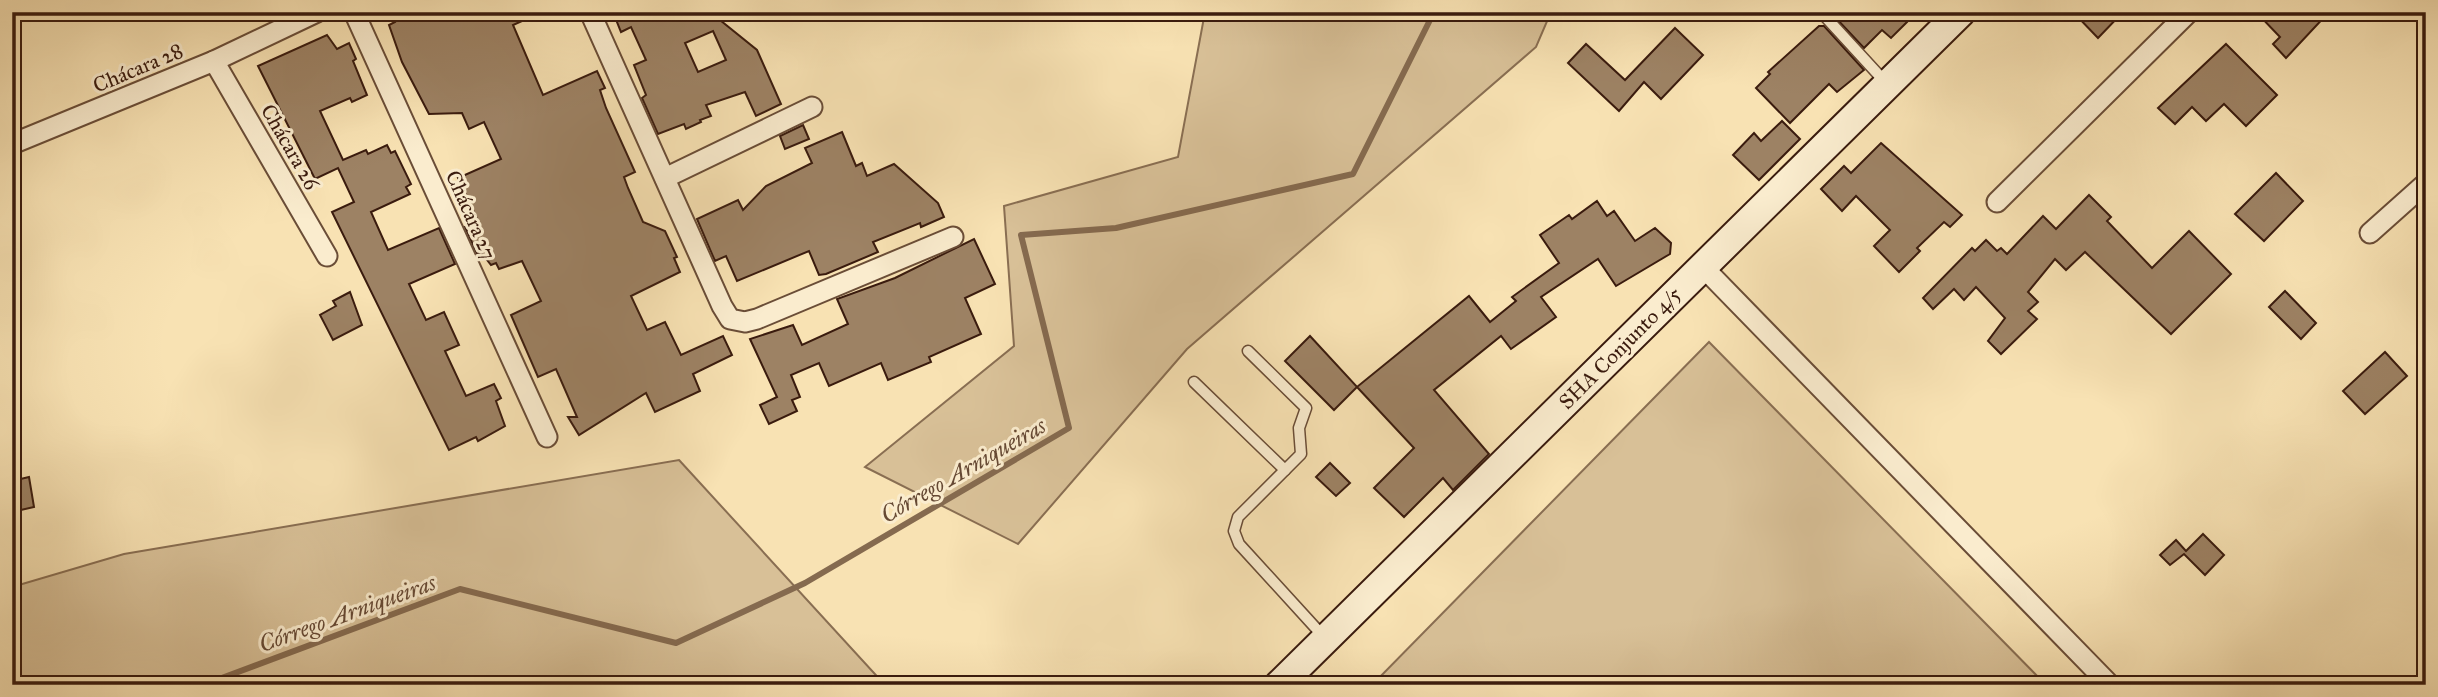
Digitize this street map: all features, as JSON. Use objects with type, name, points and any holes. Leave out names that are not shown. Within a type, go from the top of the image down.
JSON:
[{"type":"street","name":"Chácara 28","points":[[12,144],[214,61],[317,12]]},
{"type":"street","name":"Chácara 27","points":[[354,12],[547,437]]},
{"type":"street","points":[[590,12],[730,319],[736,321],[757,318],[953,237]]},
{"type":"street","name":"SHA Conjunto 4/5","points":[[1279,685],[1961,12]]},
{"type":"street","points":[[1997,202],[2189,12]]},
{"type":"street","name":"Chácara 26","points":[[214,61],[327,256]]},
{"type":"street","points":[[665,178],[812,107]]},
{"type":"street","points":[[2370,233],[2426,183]]},
{"type":"street","points":[[1703,267],[2110,685]]},
{"type":"lane","points":[[1821,12],[1888,85]]},
{"type":"lane","points":[[1248,351],[1306,408],[1299,428],[1301,454],[1238,517],[1234,531],[1239,544],[1325,639]]},
{"type":"lane","points":[[1194,382],[1285,470]]},
{"type":"shaded area","points":[[1205,12],[1551,12],[1536,47],[1187,349],[1018,544],[865,467],[1014,346],[1004,206],[1178,157]]},
{"type":"shaded area","points":[[1709,342],[2046,685],[1372,685]]},
{"type":"shaded area","points":[[679,460],[885,685],[12,685],[12,587],[124,554]]},
{"type":"building","points":[[391,12],[542,12],[513,25],[543,95],[597,71],[605,88],[600,90],[606,108],[635,172],[624,177],[628,188],[643,222],[665,231],[677,257],[674,258],[680,272],[631,296],[647,330],[665,322],[681,355],[723,336],[732,355],[693,374],[700,391],[655,412],[646,393],[579,435],[568,417],[577,417],[556,369],[538,377],[511,315],[541,301],[522,261],[499,269],[496,263],[491,265],[481,252],[477,254],[465,227],[478,221],[458,178],[501,159],[484,122],[469,129],[462,113],[429,114],[402,62],[389,25],[395,22]]},
{"type":"building","points":[[613,12],[710,12],[757,50],[781,104],[756,116],[745,92],[706,105],[711,116],[700,120],[701,122],[686,129],[684,124],[658,134],[642,98],[646,95],[634,65],[646,60],[631,27],[621,32]],"holes":[[[713,31],[726,60],[698,72],[685,43]]]},
{"type":"building","points":[[1838,12],[1901,12],[1907,22],[1891,38],[1882,30],[1864,48],[1834,16]]},
{"type":"building","points":[[2073,12],[2123,12],[2098,38]]},
{"type":"building","points":[[2256,12],[2329,12],[2286,58],[2273,44],[2280,37]]},
{"type":"building","points":[[1819,26],[1824,26],[1864,70],[1837,92],[1829,84],[1790,123],[1756,88],[1770,74],[1768,72]]},
{"type":"building","points":[[1675,28],[1703,55],[1661,99],[1644,82],[1619,111],[1568,63],[1586,44],[1625,80]]},
{"type":"building","points":[[327,35],[337,49],[349,43],[356,59],[353,61],[367,95],[352,102],[350,98],[320,111],[343,160],[366,150],[368,154],[387,145],[391,153],[395,151],[411,184],[406,187],[410,194],[371,212],[388,250],[439,228],[455,264],[409,284],[426,320],[444,312],[459,345],[445,351],[466,396],[494,384],[501,398],[496,401],[505,426],[478,441],[476,437],[449,450],[332,212],[354,202],[338,168],[315,179],[258,66]]},
{"type":"building","points":[[2226,44],[2277,95],[2246,126],[2224,104],[2206,121],[2192,107],[2175,124],[2158,108]]},
{"type":"building","points":[[1782,121],[1800,139],[1759,180],[1733,155],[1754,133],[1761,141]]},
{"type":"building","points":[[803,125],[809,139],[785,149],[780,136]]},
{"type":"building","points":[[842,132],[856,166],[862,163],[867,176],[894,164],[938,203],[944,217],[921,227],[920,223],[873,242],[878,252],[826,274],[819,275],[809,251],[737,281],[726,256],[715,261],[697,219],[738,200],[743,210],[766,186],[812,163],[805,148]]},
{"type":"building","points":[[1881,143],[1962,215],[1950,227],[1944,222],[1917,248],[1920,251],[1899,272],[1874,246],[1890,230],[1856,196],[1842,211],[1821,189],[1844,166],[1851,173]]},
{"type":"building","points":[[2276,173],[2303,201],[2264,241],[2235,214]]},
{"type":"building","points":[[2089,195],[2111,217],[2107,221],[2152,268],[2189,231],[2231,274],[2171,334],[2085,252],[2066,270],[2055,259],[2028,292],[2038,302],[2028,311],[2037,319],[2001,354],[1988,341],[2005,318],[1976,287],[1964,300],[1954,289],[1933,309],[1923,298],[1972,248],[1975,251],[1986,240],[1997,251],[2001,248],[2007,254],[2043,216],[2056,229]]},
{"type":"building","points":[[1597,201],[1607,216],[1614,211],[1635,241],[1655,228],[1671,243],[1670,254],[1616,286],[1598,259],[1541,297],[1556,317],[1511,349],[1501,336],[1434,390],[1489,454],[1453,490],[1443,478],[1404,517],[1374,488],[1414,448],[1357,387],[1469,296],[1490,322],[1516,301],[1512,297],[1559,263],[1540,235],[1569,215],[1572,219]]},
{"type":"building","points":[[974,239],[995,284],[965,298],[981,334],[929,357],[931,362],[888,380],[881,363],[829,386],[819,363],[791,375],[800,397],[792,400],[797,411],[769,424],[760,405],[777,397],[750,339],[793,325],[802,345],[848,324],[837,299],[895,278]]},
{"type":"building","points":[[2285,291],[2316,323],[2301,339],[2269,307]]},
{"type":"building","points":[[350,292],[362,325],[333,340],[320,315],[336,306],[333,301]]},
{"type":"building","points":[[1310,336],[1357,387],[1334,410],[1285,361]]},
{"type":"building","points":[[2385,352],[2407,376],[2365,414],[2343,391]]},
{"type":"building","points":[[1330,463],[1350,483],[1336,496],[1316,477]]},
{"type":"building","points":[[29,477],[34,507],[12,512],[12,481]]},
{"type":"building","points":[[2203,534],[2224,555],[2205,575],[2184,554],[2170,565],[2160,555],[2176,540],[2186,551]]},
{"type":"waterway","name":"Córrego Arniqueiras","points":[[203,685],[460,589],[676,643],[805,583],[1069,428],[1021,235],[1116,228],[1353,174],[1434,12]]}]
